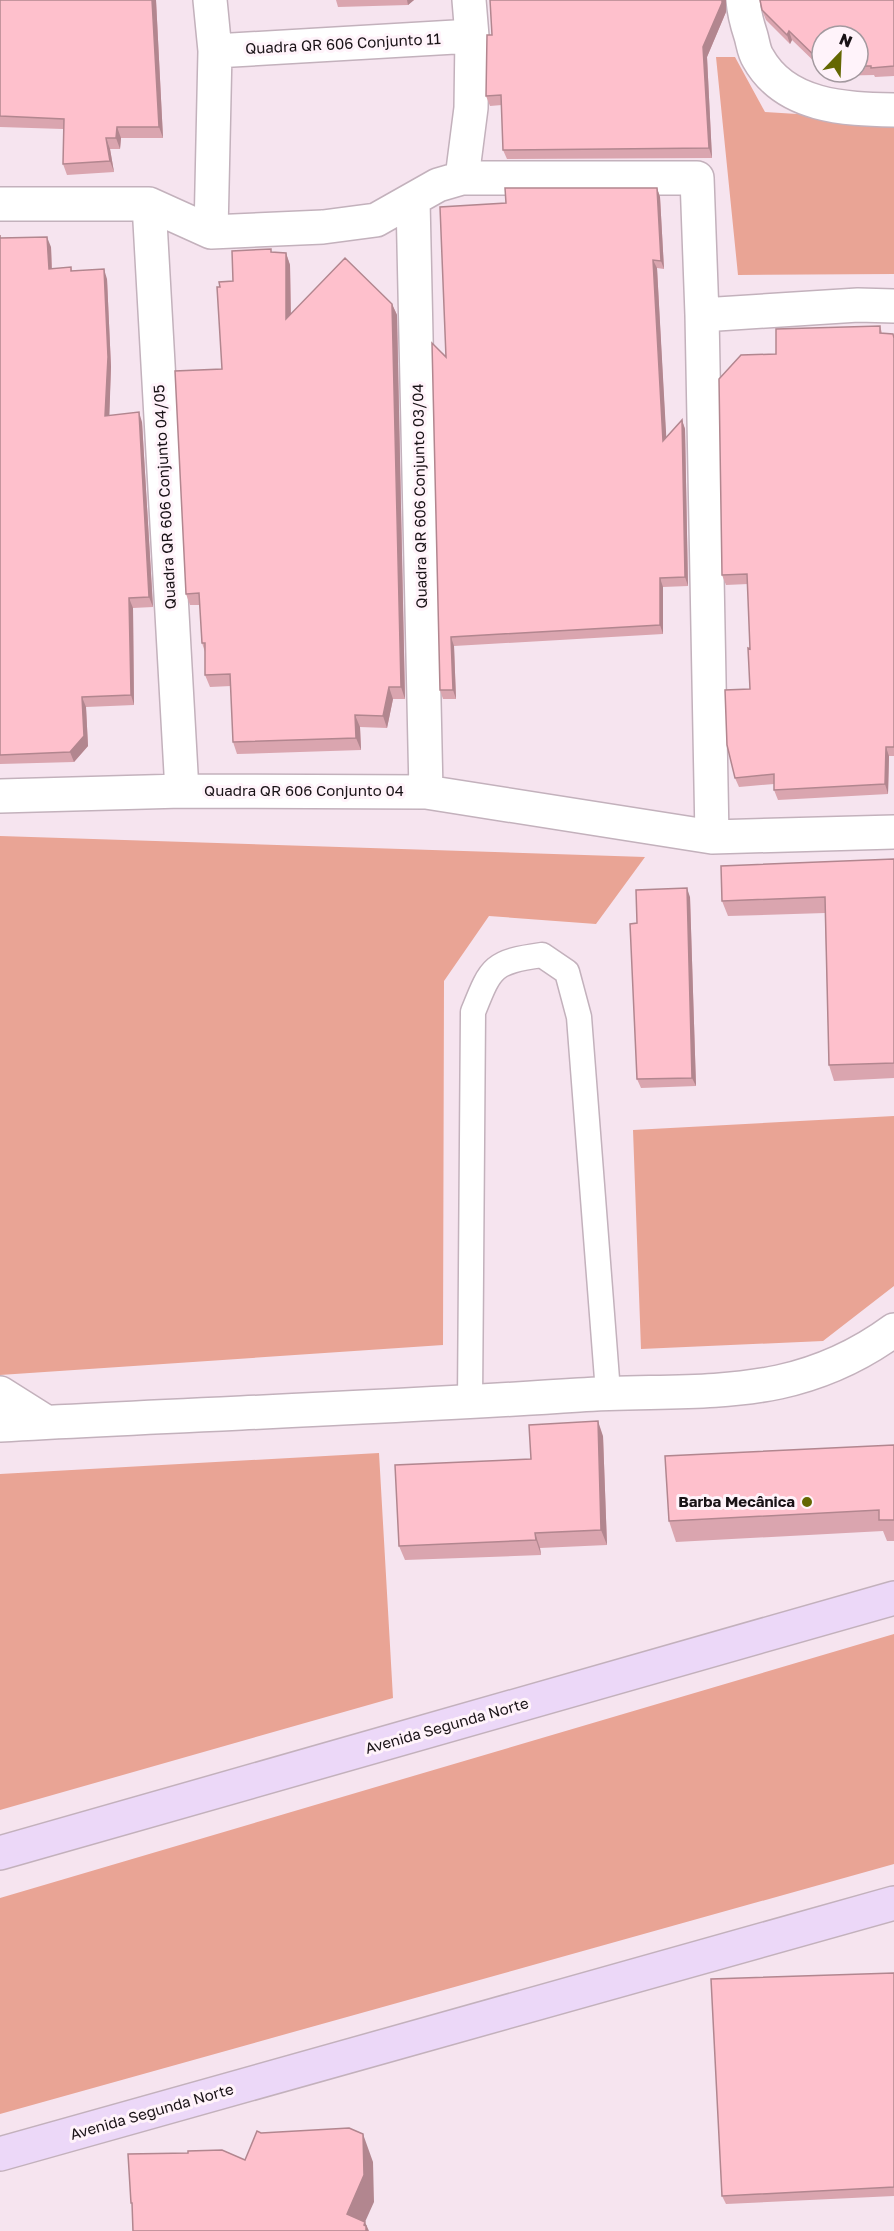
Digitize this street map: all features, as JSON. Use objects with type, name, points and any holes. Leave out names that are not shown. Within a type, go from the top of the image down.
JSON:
[{"type":"main road","name":"Avenida Segunda Norte","points":[[0,1853],[894,1598]]},
{"type":"main road","name":"Avenida Segunda Norte","points":[[0,2154],[894,1903]]},
{"type":"street","points":[[210,0],[215,51],[211,232]]},
{"type":"street","points":[[462,178],[471,108],[472,36],[469,0]]},
{"type":"street","points":[[743,0],[744,14],[758,58],[781,86],[811,101],[857,109],[894,110]]},
{"type":"street","name":"Quadra QR 606 Conjunto 11","points":[[215,51],[472,36]]},
{"type":"street","points":[[0,204],[149,204],[211,232],[323,227],[376,220],[438,185],[462,178],[697,178],[702,315],[712,837]]},
{"type":"street","name":"Quadra QR 606 Conjunto 03/04","points":[[413,200],[426,792]]},
{"type":"street","name":"Quadra QR 606 Conjunto 04/05","points":[[149,204],[182,791]]},
{"type":"street","points":[[702,315],[858,305],[894,306]]},
{"type":"street","name":"Quadra QR 606 Conjunto 04","points":[[0,796],[182,791],[426,792],[712,837],[894,832]]},
{"type":"street","points":[[0,1425],[470,1402],[608,1392],[711,1391],[779,1382],[830,1366],[872,1347],[894,1330]]},
{"type":"street","points":[[0,1393],[46,1422]]},
{"type":"lane","points":[[470,1402],[473,1012],[488,975],[510,959],[542,955],[567,972],[579,1017],[608,1392]]},
{"type":"shaded area","points":[[716,57],[735,57],[765,112],[894,120],[894,274],[738,275]]},
{"type":"shaded area","points":[[0,836],[645,857],[596,924],[489,916],[444,981],[443,1345],[0,1375]]},
{"type":"shaded area","points":[[894,1116],[894,1286],[823,1341],[641,1349],[633,1130]]},
{"type":"shaded area","points":[[379,1453],[393,1698],[0,1810],[0,1474]]},
{"type":"shaded area","points":[[894,1634],[894,1864],[0,2114],[0,1898]]},
{"type":"building","points":[[0,0],[152,0],[159,127],[117,127],[116,138],[106,138],[110,161],[63,164],[64,119],[0,116]]},
{"type":"building","points":[[490,0],[722,0],[703,47],[709,148],[503,150],[501,95],[486,96],[487,35],[492,35]]},
{"type":"building","points":[[760,0],[894,0],[894,66],[871,68],[870,24],[810,24],[810,51],[789,31],[787,35],[762,10]]},
{"type":"building","points":[[505,188],[657,188],[661,261],[653,260],[663,441],[682,420],[685,577],[660,578],[660,625],[451,637],[453,690],[440,690],[432,343],[446,357],[440,207],[506,203]]},
{"type":"building","points":[[47,237],[49,269],[71,267],[71,271],[104,269],[108,357],[105,416],[139,412],[149,597],[129,598],[131,695],[82,697],[84,736],[70,752],[0,755],[0,238]]},
{"type":"building","points":[[271,249],[271,252],[286,253],[286,319],[345,258],[392,304],[401,687],[389,687],[383,716],[355,715],[356,738],[233,742],[230,674],[205,675],[205,643],[202,643],[199,593],[186,594],[175,371],[222,369],[217,287],[220,287],[219,282],[233,281],[232,251]]},
{"type":"building","points":[[880,326],[880,333],[893,334],[894,338],[894,747],[886,747],[885,784],[774,790],[774,774],[735,778],[727,745],[725,690],[750,689],[748,648],[750,649],[747,574],[722,575],[719,379],[741,355],[776,354],[776,329]]},
{"type":"building","points":[[894,859],[894,1063],[829,1065],[825,897],[722,901],[721,866]]},
{"type":"building","points":[[687,888],[692,1078],[637,1079],[630,924],[637,923],[636,890]]},
{"type":"building","points":[[598,1421],[601,1530],[535,1533],[536,1540],[399,1546],[395,1465],[531,1459],[529,1425]]},
{"type":"building","points":[[894,1445],[894,1520],[879,1520],[879,1510],[669,1521],[665,1456]]},
{"type":"building","points":[[894,1973],[894,2187],[722,2196],[711,1979]]},
{"type":"building","points":[[349,2128],[363,2134],[364,2175],[347,2214],[365,2222],[366,2231],[133,2231],[128,2154],[222,2150],[245,2160],[257,2131],[261,2133]]},
{"type":"place","name":"Barba Mecânica","points":[[807,1502]]}]
